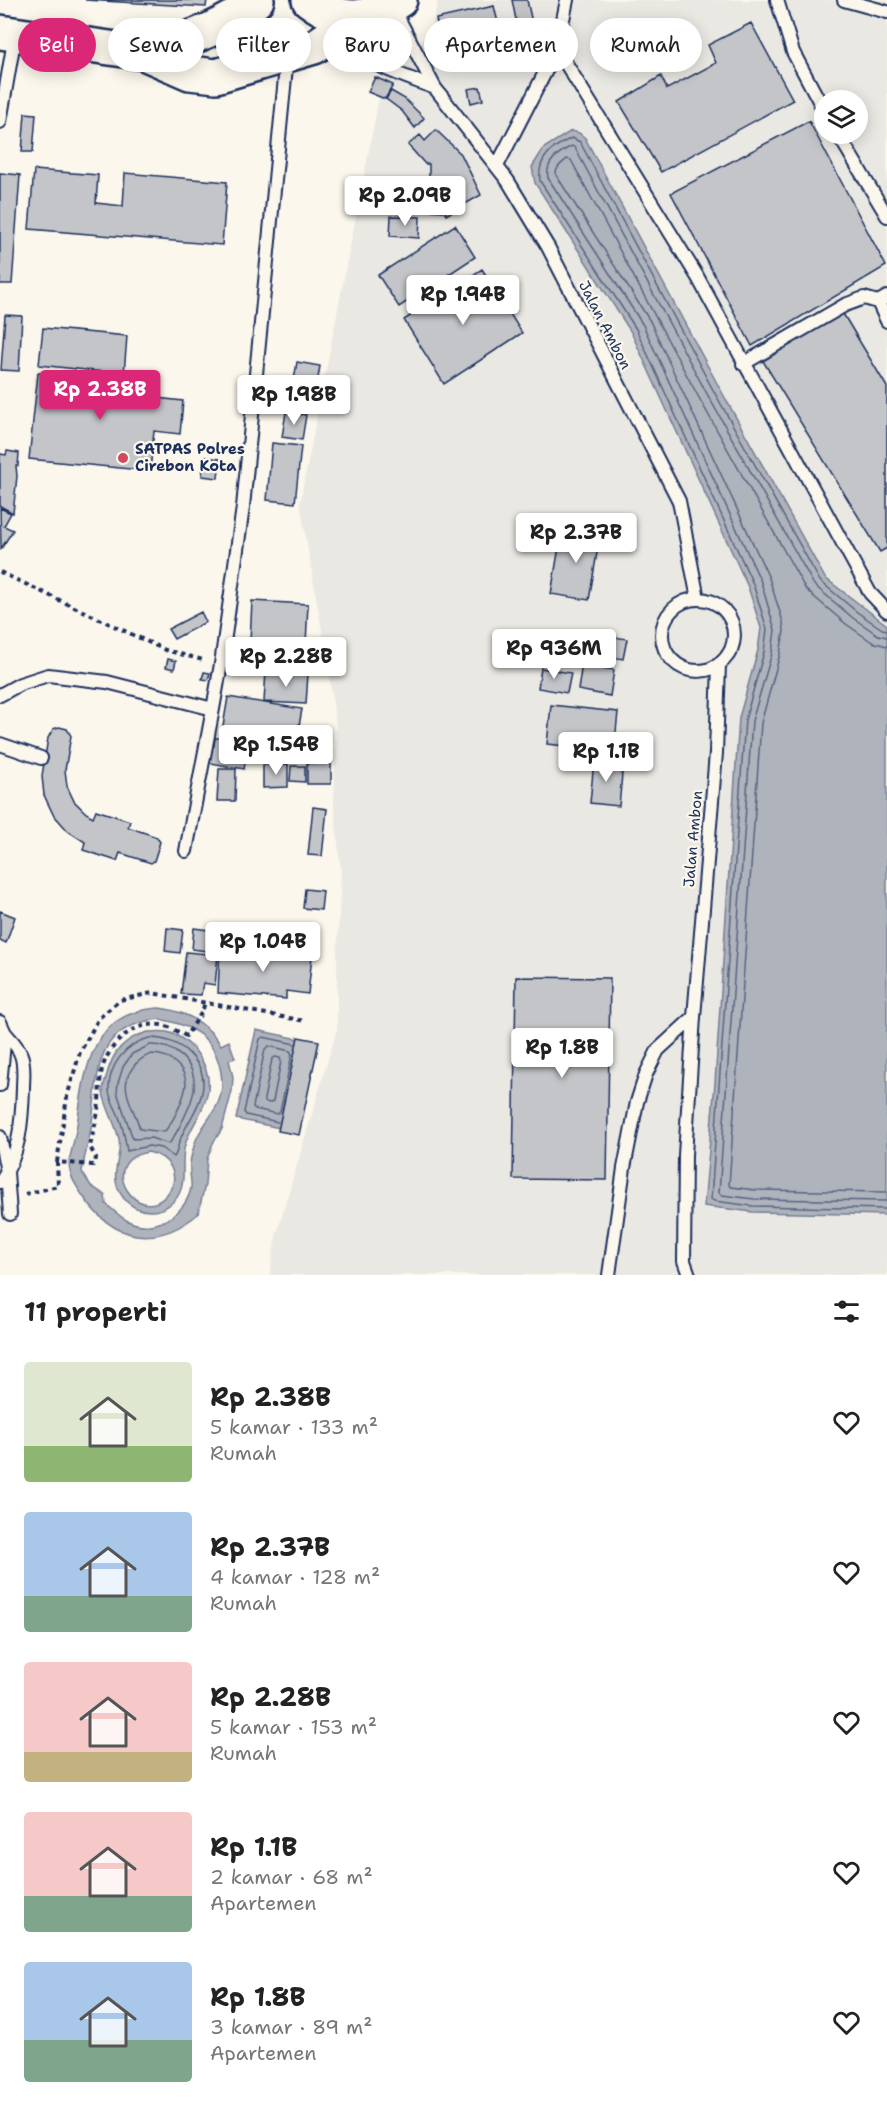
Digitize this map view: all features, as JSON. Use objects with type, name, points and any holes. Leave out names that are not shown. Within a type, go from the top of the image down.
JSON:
[{"type":"highway","points":[[204,32],[242,13],[257,0]]},
{"type":"highway","points":[[308,0],[321,9],[340,16],[359,17],[381,12],[397,2]]},
{"type":"highway","points":[[8,34],[108,48]]},
{"type":"highway","points":[[188,72],[216,76],[230,72]]},
{"type":"lane","points":[[308,0],[323,22]]},
{"type":"lane","points":[[563,18],[567,0]]},
{"type":"lane","points":[[777,0],[793,52],[814,91]]},
{"type":"lane","points":[[844,0],[887,12]]},
{"type":"lane","name":"Jalan Ambon","points":[[397,2],[435,88],[508,181],[548,247],[679,501],[699,599]]},
{"type":"lane","points":[[0,122],[8,34]]},
{"type":"lane","points":[[186,851],[221,664],[243,507],[285,72]]},
{"type":"lane","points":[[394,72],[435,88]]},
{"type":"lane","points":[[497,166],[545,72]]},
{"type":"lane","points":[[571,72],[692,267],[870,593],[887,611]]},
{"type":"lane","points":[[844,144],[887,216]]},
{"type":"lane","points":[[743,363],[845,305],[864,298],[883,299],[887,321]]},
{"type":"lane","points":[[699,599],[720,606],[727,614],[734,636],[727,657],[719,664],[709,670],[698,671],[686,669],[669,656],[662,634],[669,613],[677,606],[687,600],[699,599]]},
{"type":"lane","name":"Jalan Ambon","points":[[689,1275],[684,1261],[683,1223],[694,1017],[716,753],[719,664]]},
{"type":"lane","points":[[0,695],[20,684],[48,675],[107,682],[213,710]]},
{"type":"lane","points":[[0,744],[41,758]]},
{"type":"lane","points":[[609,1275],[628,1146],[643,1083],[658,1050],[694,1017]]},
{"type":"lane","points":[[0,1085],[2,1028]]},
{"type":"lane","points":[[2,1028],[22,1056],[23,1068],[21,1130],[4,1177]]},
{"type":"lane","points":[[0,1137],[10,1214]]},
{"type":"path","points":[[0,572],[165,650],[221,664]]},
{"type":"path","points":[[9,1197],[58,1186],[68,1097],[80,1052],[99,1018],[120,1000],[152,993],[305,1021]]},
{"type":"path","points":[[59,1162],[89,1165],[96,1163],[90,1147],[98,1111],[103,1067],[110,1051],[120,1039],[144,1026],[160,1025],[186,1036],[202,1012],[205,1002]]},
{"type":"shaded area","points":[[438,0],[887,0],[887,625],[825,578],[718,385],[535,183],[631,332],[748,587],[761,628],[758,650],[739,718],[705,1206],[753,1212],[887,1215],[887,1275],[270,1275],[276,1236],[337,1029],[337,955],[341,872],[334,804],[336,726],[300,503],[383,78],[389,72],[412,72],[412,49],[424,37],[424,72],[578,72],[578,18],[434,18]]},
{"type":"water","points":[[571,131],[585,138],[825,578],[887,625],[887,1215],[753,1212],[704,1206],[715,1083],[739,718],[758,650],[761,628],[748,587],[631,332],[535,183],[532,167],[544,148]]},
{"type":"water","points":[[159,1008],[187,1015],[209,1030],[221,1045],[229,1041],[235,1058],[229,1060],[233,1077],[232,1091],[222,1129],[207,1159],[205,1185],[198,1214],[182,1225],[151,1236],[121,1231],[108,1223],[83,1196],[73,1180],[69,1166],[83,1084],[95,1047],[105,1032],[118,1020],[136,1012]],"holes":[[[159,1019],[192,1030],[208,1042],[219,1064],[222,1088],[218,1103],[195,1143],[190,1162],[191,1188],[188,1198],[183,1206],[167,1220],[148,1225],[125,1219],[117,1213],[106,1204],[105,1195],[91,1186],[82,1172],[103,1054],[111,1041],[122,1031],[137,1024]]]},
{"type":"water","points":[[256,1030],[309,1041],[290,1130],[236,1119]]},
{"type":"water","points":[[148,1032],[167,1032],[185,1041],[204,1065],[208,1085],[205,1102],[185,1145],[183,1182],[179,1194],[167,1207],[154,1211],[141,1210],[129,1203],[117,1185],[116,1166],[119,1139],[103,1092],[104,1083],[117,1052],[127,1042]],"holes":[[[148,1152],[162,1157],[171,1167],[174,1179],[168,1193],[157,1202],[145,1203],[135,1199],[127,1190],[123,1179],[124,1167],[132,1158]]]},
{"type":"building","points":[[85,0],[207,0],[206,7]]},
{"type":"building","points":[[512,0],[527,0],[531,18],[516,18]]},
{"type":"building","points":[[494,6],[497,18],[440,18]]},
{"type":"building","points":[[751,23],[793,100],[661,172],[619,102],[661,76],[667,89],[702,72],[716,63],[708,45]]},
{"type":"building","points":[[375,77],[393,85],[385,99],[368,92]]},
{"type":"building","points":[[480,87],[483,100],[471,103],[468,89]]},
{"type":"building","points":[[391,91],[405,99],[424,118],[415,128],[402,111],[386,99]]},
{"type":"building","points":[[25,113],[36,114],[33,152],[22,152]]},
{"type":"building","points":[[809,121],[814,130],[814,144],[821,144],[886,266],[752,346],[671,193]]},
{"type":"building","points":[[436,130],[461,154],[481,195],[446,215],[445,211],[429,210],[429,164],[425,164],[408,145],[420,135],[425,141]]},
{"type":"building","points":[[34,170],[98,175],[96,203],[123,206],[125,173],[227,182],[222,245],[29,229]]},
{"type":"building","points":[[0,173],[20,175],[12,284],[0,284]]},
{"type":"building","points":[[391,216],[420,217],[419,238],[390,236]]},
{"type":"building","points":[[455,225],[475,257],[399,307],[378,275]]},
{"type":"building","points":[[482,269],[522,333],[444,384],[404,320]]},
{"type":"building","points":[[842,312],[887,387],[887,548],[880,552],[763,361]]},
{"type":"building","points":[[5,315],[22,316],[19,371],[1,370]]},
{"type":"building","points":[[43,328],[127,336],[124,374],[39,365]]},
{"type":"building","points":[[297,362],[320,366],[315,396],[292,392]]},
{"type":"building","points":[[38,373],[158,384],[157,398],[183,401],[180,434],[154,431],[150,471],[29,459]]},
{"type":"building","points":[[286,412],[306,415],[302,440],[282,437]]},
{"type":"building","points":[[272,443],[301,446],[295,503],[267,500]]},
{"type":"building","points":[[7,451],[19,453],[13,513],[0,506],[0,454],[6,455]]},
{"type":"building","points":[[204,457],[220,459],[218,478],[202,476]]},
{"type":"building","points":[[0,508],[11,513],[4,526],[13,530],[1,549]]},
{"type":"building","points":[[562,529],[600,535],[589,600],[551,594]]},
{"type":"building","points":[[252,601],[308,604],[305,664],[249,661]]},
{"type":"building","points":[[201,612],[206,622],[174,639],[168,629]]},
{"type":"building","points":[[596,634],[627,639],[623,659],[593,654]]},
{"type":"building","points":[[531,635],[565,640],[561,661],[528,655]]},
{"type":"building","points":[[168,659],[176,661],[174,669],[166,667]]},
{"type":"building","points":[[582,664],[614,670],[610,696],[578,690]]},
{"type":"building","points":[[541,668],[571,673],[567,693],[538,688]]},
{"type":"building","points":[[266,671],[308,674],[306,704],[264,702]]},
{"type":"building","points":[[204,672],[210,673],[208,680],[202,679]]},
{"type":"building","points":[[228,697],[302,709],[296,743],[265,737],[261,759],[246,757],[244,769],[205,762],[208,745],[214,746],[215,738],[221,738]]},
{"type":"building","points":[[551,705],[618,712],[614,751],[547,744]]},
{"type":"building","points":[[59,727],[67,729],[71,736],[65,770],[67,786],[74,801],[93,817],[96,810],[130,821],[128,827],[157,837],[160,842],[154,861],[151,863],[120,853],[117,861],[83,850],[85,842],[68,831],[53,814],[44,795],[42,776],[48,738],[53,729]]},
{"type":"building","points":[[594,761],[623,764],[619,806],[590,803]]},
{"type":"building","points":[[307,763],[331,763],[331,784],[307,784]]},
{"type":"building","points":[[288,764],[288,787],[263,788],[263,765]]},
{"type":"building","points":[[291,766],[305,766],[305,782],[290,781]]},
{"type":"building","points":[[219,769],[236,769],[235,801],[217,801]]},
{"type":"building","points":[[313,807],[327,809],[322,856],[308,855]]},
{"type":"building","points":[[305,889],[323,891],[321,910],[303,908]]},
{"type":"building","points":[[0,911],[15,917],[6,943],[0,940]]},
{"type":"building","points":[[167,928],[183,930],[180,953],[165,951]]},
{"type":"building","points":[[194,928],[216,931],[214,952],[192,949]]},
{"type":"building","points":[[220,947],[312,956],[308,994],[286,991],[286,999],[218,993]]},
{"type":"building","points":[[186,952],[218,955],[215,985],[203,983],[201,995],[181,994]]},
{"type":"building","points":[[516,977],[610,978],[607,1180],[513,1179]]},
{"type":"building","points":[[298,1037],[319,1041],[299,1135],[278,1131]]},
{"type":"place","name":"SATPAS Polres Cirebon Kota","points":[[123,458]]}]
